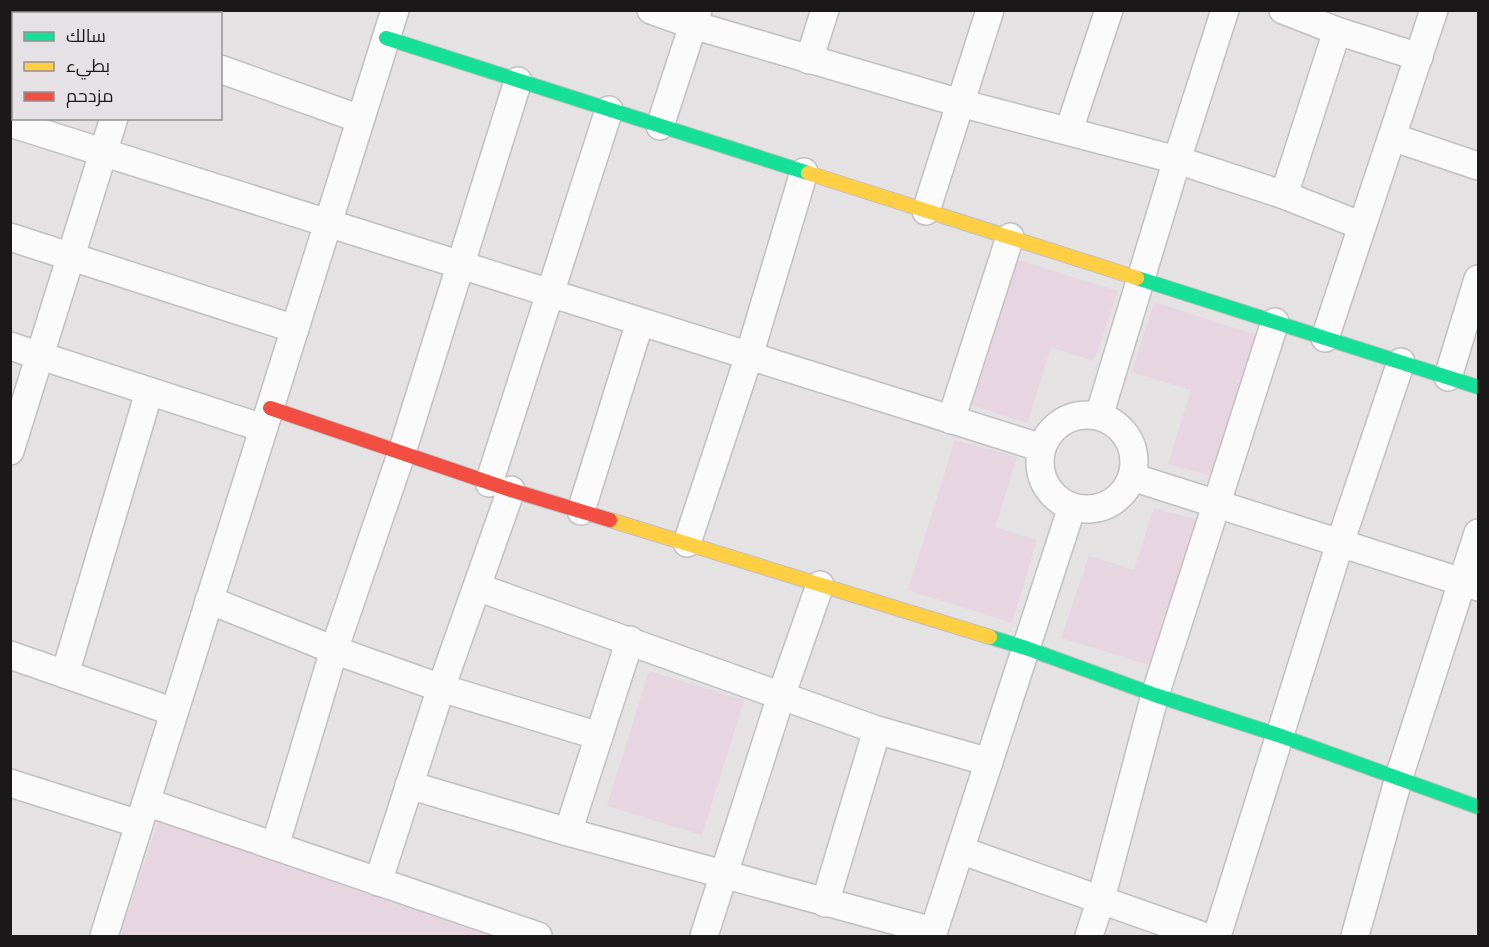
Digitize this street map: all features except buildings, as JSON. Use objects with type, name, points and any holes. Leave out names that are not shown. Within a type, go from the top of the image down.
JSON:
[{"type":"street","points":[[651,10],[695,18],[809,60],[960,103],[1177,160],[1284,195],[1362,226]]},
{"type":"street","points":[[809,60],[825,10]]},
{"type":"street","points":[[926,211],[990,10]]},
{"type":"street","points":[[1069,130],[1109,10]]},
{"type":"street","points":[[1099,416],[1177,160],[1226,10]]},
{"type":"street","points":[[1282,10],[1337,31],[1419,57]]},
{"type":"street","points":[[1325,338],[1434,10]]},
{"type":"street","points":[[660,126],[695,18]]},
{"type":"street","points":[[104,936],[360,119],[386,19],[518,81],[1479,387]]},
{"type":"street","points":[[1284,195],[1337,31]]},
{"type":"street","points":[[222,70],[360,119]]},
{"type":"street","points":[[275,846],[334,650],[402,452],[518,81]]},
{"type":"street","points":[[378,882],[477,586],[500,486],[551,294],[609,110]]},
{"type":"street","points":[[10,451],[113,120]]},
{"type":"street","points":[[10,123],[1042,448]]},
{"type":"street","points":[[1392,137],[1479,166]]},
{"type":"street","points":[[687,543],[749,356],[804,172]]},
{"type":"street","points":[[10,237],[295,329]]},
{"type":"street","points":[[951,420],[1010,237]]},
{"type":"street","points":[[1448,378],[1479,279]]},
{"type":"street","points":[[582,511],[640,322]]},
{"type":"street","points":[[1089,936],[1101,899],[1155,695],[1275,322]]},
{"type":"street","points":[[10,346],[149,392],[267,418],[402,452],[500,486],[1026,648],[1155,695],[1399,777],[1479,807]]},
{"type":"street","points":[[1217,936],[1340,543],[1401,362]]},
{"type":"street","points":[[65,674],[149,392]]},
{"type":"street","points":[[1084,414],[1099,416],[1113,422],[1125,433],[1132,446],[1134,462],[1132,477],[1125,490],[1108,504],[1087,509],[1072,507],[1059,500],[1049,490],[1042,477],[1040,463],[1042,448],[1048,435],[1070,417],[1084,414]]},
{"type":"street","points":[[1132,477],[1471,584]]},
{"type":"street","points":[[409,785],[932,934],[1072,507]]},
{"type":"street","points":[[1355,936],[1399,777],[1471,584],[1479,533]]},
{"type":"street","points":[[704,936],[781,696],[820,585]]},
{"type":"street","points":[[477,586],[878,730],[989,762]]},
{"type":"street","points":[[209,600],[334,650],[441,688],[599,736]]},
{"type":"street","points":[[568,832],[630,640]]},
{"type":"street","points":[[10,655],[174,712]]},
{"type":"street","points":[[825,903],[878,730]]},
{"type":"street","points":[[10,783],[275,846],[538,936]]},
{"type":"street","points":[[960,850],[1203,936]]},
{"type":"shaded area","points":[[1012,258],[1118,291],[1094,361],[1051,347],[1027,423],[967,404]]},
{"type":"shaded area","points":[[1154,302],[1260,336],[1216,477],[1168,464],[1191,390],[1132,372]]},
{"type":"shaded area","points":[[955,440],[1017,457],[995,527],[1037,540],[1012,623],[908,590]]},
{"type":"shaded area","points":[[1154,508],[1202,521],[1156,667],[1061,638],[1089,556],[1134,570]]},
{"type":"shaded area","points":[[649,671],[744,700],[702,835],[607,806]]},
{"type":"shaded area","points":[[158,822],[503,936],[120,936]]},
{"type":"traffic: fast","points":[[386,38],[808,173]]},
{"type":"traffic: fast","points":[[1137,278],[1478,387]]},
{"type":"traffic: fast","points":[[990,637],[1281,736],[1478,807]]},
{"type":"traffic: slow","points":[[808,173],[1137,278]]},
{"type":"traffic: slow","points":[[610,520],[990,637]]},
{"type":"traffic: jam","points":[[270,408],[511,490],[610,520]]}]
